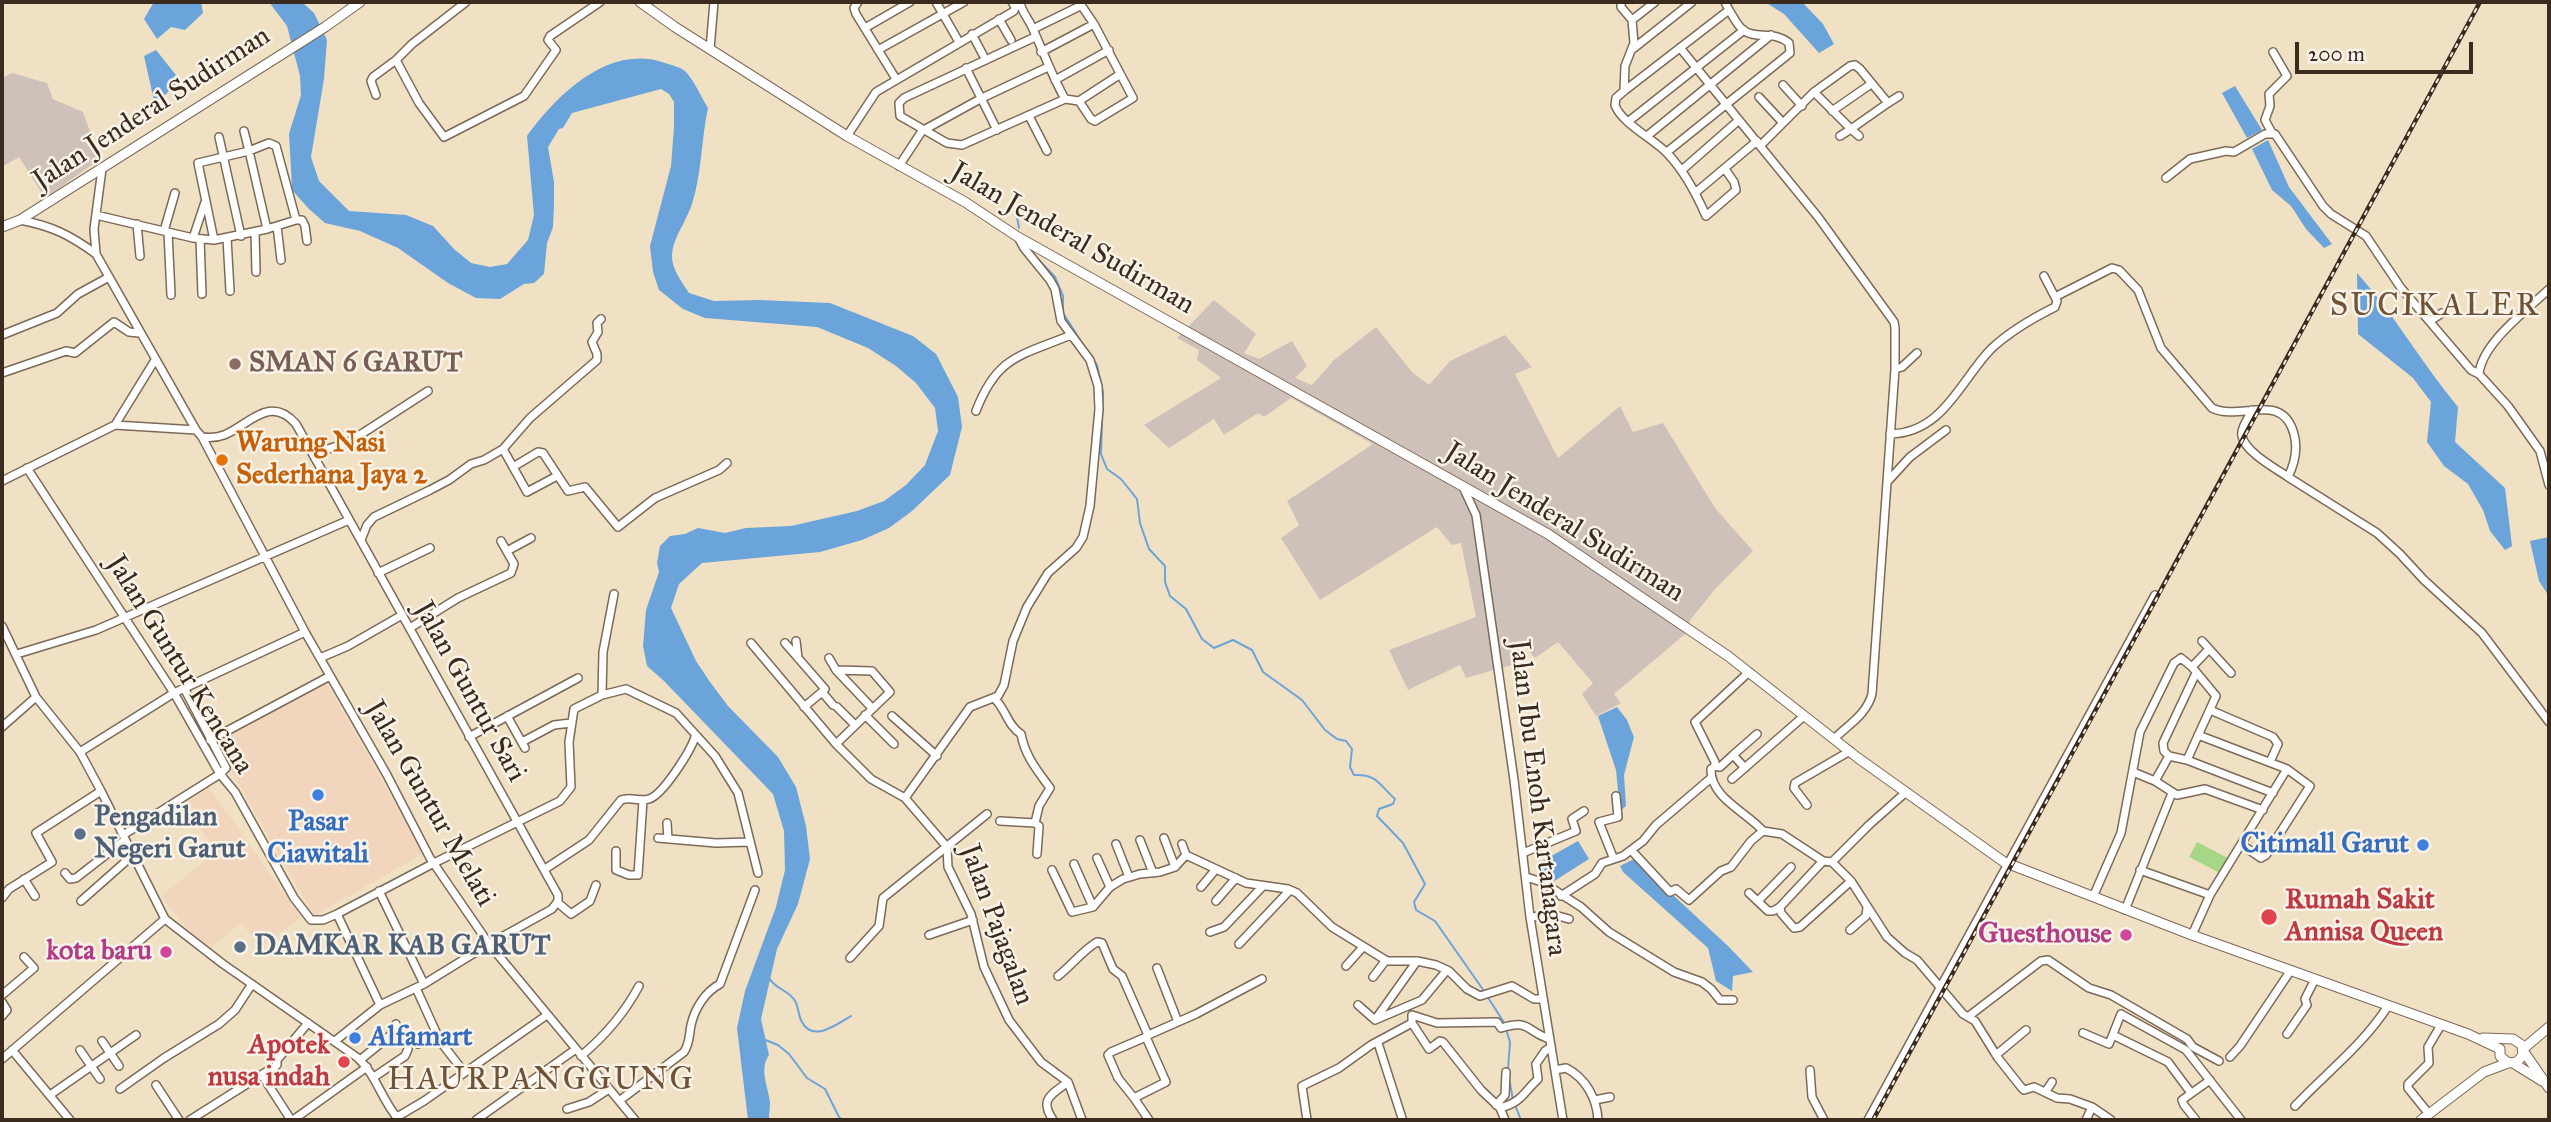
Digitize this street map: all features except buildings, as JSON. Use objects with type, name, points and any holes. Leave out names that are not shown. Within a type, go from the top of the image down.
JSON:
[{"type":"main road","name":"Jalan Jenderal Sudirman","points":[[2,227],[20,220],[102,169],[360,2]]},
{"type":"main road","name":"Jalan Jenderal Sudirman","points":[[640,2],[847,136],[965,202],[1018,237],[1532,523],[1749,672],[1905,793],[2008,864],[2192,935],[2478,1038],[2500,1049]]},
{"type":"main road","name":"Jalan Jenderal Sudirman","points":[[2478,1038],[2518,1045],[2536,1037],[2549,1027]]},
{"type":"main road","points":[[2425,1117],[2484,1072],[2503,1043],[2518,1045],[2548,1086]]},
{"type":"main road","points":[[2484,1072],[2519,1060],[2518,1045]]},
{"type":"main road","points":[[2500,1049],[2500,1056],[2548,1086]]},
{"type":"street","points":[[376,95],[371,81],[373,77],[466,2]]},
{"type":"street","points":[[396,60],[419,103],[445,137],[524,96],[556,53],[548,40],[550,36],[600,2]]},
{"type":"street","points":[[710,49],[714,2]]},
{"type":"street","points":[[858,2],[854,8],[896,79]]},
{"type":"street","points":[[864,28],[910,2]]},
{"type":"street","points":[[936,2],[959,42]]},
{"type":"street","points":[[878,50],[964,2]]},
{"type":"street","points":[[847,136],[872,96],[896,79],[1015,10],[1012,2]]},
{"type":"street","points":[[1020,2],[1020,7],[1065,99]]},
{"type":"street","points":[[1620,2],[1632,20],[1634,48],[1625,70],[1625,91]]},
{"type":"street","points":[[1632,20],[1655,2]]},
{"type":"street","points":[[1634,48],[1692,2]]},
{"type":"street","points":[[1667,152],[1790,53],[1789,43],[1779,36],[1751,34],[1744,30],[1725,2]]},
{"type":"street","points":[[1079,101],[1095,121],[1131,100],[1133,96],[1119,75],[1109,50],[1080,4],[1034,33],[901,101],[900,116],[947,143],[962,145],[1065,99],[1079,101],[1119,75]]},
{"type":"street","points":[[1725,169],[1736,190],[1706,216],[1682,170],[1667,152],[1621,116],[1615,105],[1616,98],[1729,10]]},
{"type":"street","points":[[999,19],[1012,40]]},
{"type":"street","points":[[1041,52],[1094,24]]},
{"type":"street","points":[[1629,121],[1744,30]]},
{"type":"street","points":[[972,34],[983,55]]},
{"type":"street","points":[[1647,136],[1772,35]]},
{"type":"street","points":[[1681,49],[1823,223],[1894,322],[1895,369],[1872,694],[1870,703],[1835,738]]},
{"type":"street","points":[[1055,80],[1109,50]]},
{"type":"street","points":[[2273,52],[2287,76],[2269,94],[2270,106],[2265,120],[2272,132],[2323,206],[2366,236],[2401,288],[2471,370],[2479,374],[2508,406],[2540,451],[2549,485]]},
{"type":"street","points":[[1695,193],[1759,143],[1802,106],[1814,92],[1850,65],[1860,69],[1888,103]]},
{"type":"street","points":[[899,166],[922,131],[982,98],[1048,67]]},
{"type":"street","points":[[966,68],[997,130]]},
{"type":"street","points":[[1832,111],[1871,84]]},
{"type":"street","points":[[1783,85],[1802,106]]},
{"type":"street","points":[[1814,92],[1860,136]]},
{"type":"street","points":[[1840,136],[1899,96]]},
{"type":"street","points":[[1759,97],[1783,123]]},
{"type":"street","points":[[1029,116],[1047,151]]},
{"type":"street","points":[[1682,170],[1740,120]]},
{"type":"street","points":[[244,131],[267,229]]},
{"type":"street","points":[[2166,178],[2190,159],[2226,151],[2234,152],[2272,132]]},
{"type":"street","points":[[219,137],[241,236]]},
{"type":"street","points":[[214,240],[198,163],[249,151],[269,143],[276,146],[296,220]]},
{"type":"street","points":[[96,254],[96,215],[102,169]]},
{"type":"street","points":[[171,295],[166,231],[175,193]]},
{"type":"street","points":[[202,294],[196,238],[205,202]]},
{"type":"street","points":[[96,215],[214,240],[302,220],[307,242]]},
{"type":"street","points":[[20,220],[47,225],[71,236],[96,254],[139,333],[202,438]]},
{"type":"street","points":[[136,224],[140,256]]},
{"type":"street","points":[[277,226],[281,260]]},
{"type":"street","points":[[255,232],[257,272]]},
{"type":"street","points":[[751,643],[836,744],[871,779],[905,798],[970,707],[981,701],[995,699],[1004,685],[1013,641],[1027,607],[1048,573],[1080,544],[1090,506],[1099,394],[1093,366],[1087,354],[1061,321],[1055,289],[1018,237]]},
{"type":"street","points":[[227,238],[230,291]]},
{"type":"street","points":[[2054,297],[2112,268],[2119,270],[2140,293],[2161,348],[2212,408],[2224,412],[2276,410],[2291,424],[2297,447],[2288,477]]},
{"type":"street","points":[[1890,434],[1905,433],[1943,412],[1976,365],[1996,345],[2028,321],[2055,307],[2057,302],[2044,276]]},
{"type":"street","points":[[2,335],[57,313],[78,294],[109,277]]},
{"type":"street","points":[[2479,374],[2483,359],[2495,342],[2549,289]]},
{"type":"street","points":[[2430,321],[2442,313]]},
{"type":"street","points":[[360,540],[374,517],[430,490],[471,464],[503,449],[530,418],[597,360],[592,342],[598,332],[597,323],[601,320]]},
{"type":"street","points":[[2,373],[66,351],[75,353],[114,322],[129,331],[139,333]]},
{"type":"street","points":[[976,411],[986,386],[1004,364],[1071,335]]},
{"type":"street","points":[[1895,369],[1903,366],[1917,353]]},
{"type":"street","points":[[115,425],[155,360]]},
{"type":"street","points":[[313,454],[349,442],[428,391]]},
{"type":"street","points":[[2252,410],[2241,433],[2258,457],[2377,533],[2482,633],[2549,722]]},
{"type":"street","name":"Jalan Guntur Sari","points":[[202,438],[222,436],[261,413],[271,411],[291,418],[545,869],[558,895],[557,902]]},
{"type":"street","points":[[2,481],[115,425],[196,430]]},
{"type":"street","points":[[1887,482],[1910,457],[1946,430]]},
{"type":"street","name":"Jalan Guntur Melati","points":[[202,438],[305,632],[434,863],[489,944],[635,1120]]},
{"type":"street","points":[[503,449],[527,492],[557,476]]},
{"type":"street","points":[[513,467],[541,452],[568,492],[584,487],[618,527],[655,498],[719,470],[727,463]]},
{"type":"street","name":"Jalan Guntur Kencana","points":[[27,468],[174,692],[220,774],[235,792],[306,915],[316,921],[337,914]]},
{"type":"street","name":"Jalan Ibu Enoh Kartanagara","points":[[1462,484],[1476,514],[1527,877],[1530,917],[1563,1120]]},
{"type":"street","points":[[1476,514],[1489,500]]},
{"type":"street","points":[[17,654],[89,633],[349,520]]},
{"type":"street","points":[[507,551],[531,538]]},
{"type":"street","points":[[411,628],[467,593],[511,573],[514,564],[501,541]]},
{"type":"street","points":[[378,573],[430,548]]},
{"type":"street","points":[[602,695],[603,652],[614,594]]},
{"type":"street","points":[[1868,1120],[2155,594]]},
{"type":"street","points":[[320,658],[348,646],[402,615]]},
{"type":"street","points":[[2,626],[36,696],[80,752],[165,919],[181,934],[360,1060],[374,1077],[398,1119],[547,1015]]},
{"type":"street","points":[[80,752],[174,692],[305,632]]},
{"type":"street","points":[[796,641],[799,658]]},
{"type":"street","points":[[2202,641],[2231,673]]},
{"type":"street","points":[[785,643],[825,689],[804,707]]},
{"type":"street","points":[[2209,649],[2194,670],[2163,743],[2164,751],[2169,756],[2187,760],[2273,793]]},
{"type":"street","points":[[829,658],[836,670],[872,708]]},
{"type":"street","points":[[2093,897],[2121,833],[2140,732],[2175,663],[2181,658],[2216,696],[2187,760]]},
{"type":"street","points":[[836,670],[872,671],[886,684],[890,692],[836,744]]},
{"type":"street","points":[[1715,766],[1695,722],[1749,672]]},
{"type":"street","points":[[204,744],[330,676]]},
{"type":"street","points":[[469,737],[578,678]]},
{"type":"street","points":[[65,873],[70,879],[76,878],[124,837],[220,774],[226,766],[184,688]]},
{"type":"street","points":[[380,1005],[337,914],[560,801],[571,787],[571,723],[576,707],[602,695],[631,689],[650,702],[676,713],[715,756],[738,793],[758,873]]},
{"type":"street","points":[[822,692],[855,725]]},
{"type":"street","points":[[2,727],[36,696]]},
{"type":"street","points":[[995,699],[1014,730],[1021,734],[1033,768],[1050,788],[1039,806],[1035,823]]},
{"type":"street","points":[[2210,710],[2273,737],[2278,744],[2270,762]]},
{"type":"street","points":[[865,715],[894,744]]},
{"type":"street","points":[[507,716],[524,745],[554,725],[571,723]]},
{"type":"street","points":[[892,716],[937,756]]},
{"type":"street","points":[[1732,779],[1804,716]]},
{"type":"street","points":[[1757,734],[1721,766],[1711,769],[1711,778],[1732,807],[1755,822],[1763,831],[1782,834],[1823,861],[1832,862],[1851,881],[1887,937],[1917,960],[1965,1016],[1975,1021],[1996,1055],[2023,1089],[2034,1087],[2057,1098],[2070,1099],[2092,1107],[2111,1120]]},
{"type":"street","points":[[2199,735],[2287,769],[2309,783],[2310,789],[2266,855],[2261,858],[2242,845]]},
{"type":"street","points":[[545,869],[589,840],[622,799],[650,799],[667,783],[695,737]]},
{"type":"street","points":[[1807,805],[1794,788],[1795,783],[1850,751]]},
{"type":"street","points":[[1733,755],[1745,768]]},
{"type":"street","points":[[2155,781],[2169,756]]},
{"type":"street","points":[[2192,935],[2210,895],[2287,769]]},
{"type":"street","points":[[2133,772],[2182,796],[2205,789],[2263,810]]},
{"type":"street","points":[[1561,896],[1595,874],[1598,866],[1632,850],[1711,778]]},
{"type":"street","points":[[2,898],[9,889],[52,862],[36,833],[101,791]]},
{"type":"street","points":[[1832,862],[1905,793]]},
{"type":"street","points":[[2125,910],[2172,793]]},
{"type":"street","points":[[1614,857],[1599,822],[1618,817],[1616,796]]},
{"type":"street","name":"Jalan Pajagalan","points":[[905,798],[947,847],[948,867],[973,920],[984,967],[1009,1020],[1041,1062],[1068,1082]]},
{"type":"street","points":[[615,851],[615,870],[623,874],[638,875],[643,800]]},
{"type":"street","points":[[1523,853],[1576,831],[1571,820],[1584,811]]},
{"type":"street","points":[[850,958],[879,926],[883,898],[987,814]]},
{"type":"street","points":[[1000,821],[1035,823],[1039,826],[1037,854]]},
{"type":"street","points":[[667,823],[668,839]]},
{"type":"street","points":[[1632,850],[1670,892],[1677,889],[1689,900],[1721,870],[1731,867],[1751,841],[1763,831]]},
{"type":"street","points":[[657,838],[716,843],[749,842]]},
{"type":"street","points":[[1164,838],[1175,867]]},
{"type":"street","points":[[1140,840],[1153,873]]},
{"type":"street","points":[[1116,844],[1129,877]]},
{"type":"street","points":[[1182,844],[1186,855],[1236,878],[1297,893],[1322,920],[1386,960],[1436,965],[1447,970],[1474,994],[1483,996],[1512,986],[1534,999],[1543,999]]},
{"type":"street","points":[[81,901],[133,855]]},
{"type":"street","points":[[1052,870],[1069,911],[1093,907],[1110,887],[1129,877],[1175,867],[1186,855]]},
{"type":"street","points":[[1097,858],[1110,887]]},
{"type":"street","points":[[1749,892],[1771,912],[1780,907],[1823,861]]},
{"type":"street","points":[[1074,864],[1093,907]]},
{"type":"street","points":[[1758,901],[1791,867]]},
{"type":"street","points":[[1201,887],[1216,869]]},
{"type":"street","points":[[2140,870],[2210,895]]},
{"type":"street","points":[[1527,877],[1542,882],[1591,914],[1609,932],[1674,972],[1702,982],[1720,1000],[1733,1000]]},
{"type":"street","points":[[1216,901],[1236,878]]},
{"type":"street","points":[[24,879],[35,896]]},
{"type":"street","points":[[1780,907],[1781,913],[1796,928],[1851,881]]},
{"type":"street","points":[[335,1041],[380,1005],[420,986],[489,944],[537,919],[557,902],[571,914],[590,901],[596,884]]},
{"type":"street","points":[[1210,932],[1224,927],[1263,886]]},
{"type":"street","points":[[619,1101],[684,1052],[695,1014],[710,989],[720,984],[755,890]]},
{"type":"street","points":[[1239,944],[1290,890]]},
{"type":"street","points":[[379,891],[420,986],[437,1035],[464,1072]]},
{"type":"street","points":[[1850,930],[1867,916],[1867,907]]},
{"type":"street","points":[[1530,917],[1555,915],[1569,919]]},
{"type":"street","points":[[2,1057],[165,919]]},
{"type":"street","points":[[929,935],[973,920]]},
{"type":"street","points":[[1058,976],[1078,959],[1084,950],[1097,942],[1102,943],[1116,973],[1122,976],[1166,1082],[1135,1098]]},
{"type":"street","points":[[1346,966],[1363,947]]},
{"type":"street","points":[[24,957],[39,975]]},
{"type":"street","points":[[1373,977],[1386,960]]},
{"type":"street","points":[[1969,1016],[2040,961],[2046,960],[2088,988],[2121,1000],[2187,1039],[2194,1048],[2219,1061]]},
{"type":"street","points":[[1375,1020],[1417,961]]},
{"type":"street","points":[[2,995],[34,968]]},
{"type":"street","points":[[1157,968],[1178,1022]]},
{"type":"street","points":[[1375,1020],[1422,1000],[1447,970]]},
{"type":"street","points":[[2230,1057],[2291,971]]},
{"type":"street","points":[[1149,1120],[1118,1078],[1108,1054],[1178,1022],[1262,978]]},
{"type":"street","points":[[2287,1034],[2307,1005],[2305,999],[2315,979]]},
{"type":"street","points":[[120,1089],[219,1024],[235,1010],[252,984]]},
{"type":"street","points":[[476,1120],[610,1030],[639,986]]},
{"type":"street","points":[[2,1002],[7,1010],[2,1016]]},
{"type":"street","points":[[1357,1005],[1375,1020]]},
{"type":"street","points":[[2295,1107],[2315,1084],[2343,1060],[2380,1019],[2388,1006]]},
{"type":"street","points":[[1498,1106],[1513,1104],[1538,1079],[1539,1072],[1535,1066],[1550,1043],[1525,1025],[1504,1027],[1497,1022],[1437,1023],[1414,1014],[1411,1016],[1412,1023],[1429,1049],[1440,1041],[1443,1042],[1498,1106],[1505,1120]]},
{"type":"street","points":[[2083,1033],[2108,1044],[2119,1015],[2123,1015],[2181,1046],[2240,1120]]},
{"type":"street","points":[[190,1120],[277,1065],[278,1059],[308,1023]]},
{"type":"street","points":[[1308,1120],[1301,1088],[1412,1023]]},
{"type":"street","points":[[360,1060],[397,1030],[396,1024]]},
{"type":"street","points":[[2425,1117],[2408,1084],[2429,1063],[2428,1047],[2441,1025]]},
{"type":"street","points":[[1996,1055],[2026,1030]]},
{"type":"street","points":[[50,1095],[136,1035]]},
{"type":"street","points":[[418,1044],[437,1035]]},
{"type":"street","points":[[2113,1035],[2168,1062],[2191,1093]]},
{"type":"street","points":[[102,1041],[119,1066]]},
{"type":"street","points":[[1378,1043],[1402,1118]]},
{"type":"street","points":[[374,1077],[405,1056],[408,1049]]},
{"type":"street","points":[[12,1050],[70,1120]]},
{"type":"street","points":[[80,1050],[100,1079]]},
{"type":"street","points":[[262,1075],[292,1120],[367,1067]]},
{"type":"street","points":[[1555,1070],[1566,1068],[1573,1072],[1595,1100],[1598,1120]]},
{"type":"street","points":[[1810,1070],[1812,1097],[1819,1115],[1824,1120]]},
{"type":"street","points":[[1498,1106],[1505,1095],[1506,1072]]},
{"type":"street","points":[[2196,1120],[2182,1100],[2210,1080]]},
{"type":"street","points":[[1053,1120],[1046,1103],[1052,1094],[1068,1082],[1082,1120]]},
{"type":"street","points":[[2046,1091],[2052,1082]]},
{"type":"street","points":[[156,1084],[178,1120]]},
{"type":"street","points":[[567,1109],[589,1102],[609,1090]]},
{"type":"street","points":[[1595,1100],[1610,1097]]},
{"type":"street","points":[[2086,1120],[2092,1107]]},
{"type":"shaded area","points":[[12,73],[47,83],[53,99],[83,112],[100,159],[45,198],[19,157],[2,167],[2,78]]},
{"type":"shaded area","points":[[1214,300],[1256,334],[1244,353],[1259,359],[1292,341],[1307,366],[1295,378],[1312,385],[1334,360],[1376,327],[1412,372],[1429,385],[1450,361],[1505,335],[1532,367],[1515,374],[1558,458],[1620,406],[1633,432],[1663,423],[1715,508],[1753,551],[1716,588],[1691,619],[1684,635],[1614,694],[1621,703],[1596,716],[1582,694],[1593,683],[1558,642],[1535,658],[1523,644],[1512,665],[1466,678],[1460,665],[1408,690],[1389,650],[1476,617],[1461,543],[1452,545],[1437,527],[1320,600],[1281,538],[1299,525],[1287,501],[1373,444],[1291,398],[1264,417],[1258,413],[1224,435],[1214,419],[1169,448],[1144,425],[1221,378],[1197,360],[1199,350],[1177,338]]},
{"type":"shaded area","name":"Pasar Ciawitali","points":[[324,679],[424,853],[314,916],[215,742]]},
{"type":"shaded area","name":"Pasar Ciawitali","points":[[209,787],[301,918],[264,944],[251,935],[241,923],[211,947],[190,932],[161,896],[216,852],[184,804]]},
{"type":"green space","points":[[2197,842],[2228,858],[2220,873],[2189,857]]},
{"type":"water","points":[[154,2],[201,2],[203,13],[185,30],[171,27],[157,39],[144,19]]},
{"type":"water","points":[[269,2],[302,2],[314,13],[327,40],[324,79],[311,157],[319,181],[349,211],[406,215],[433,226],[471,263],[490,267],[507,264],[528,240],[534,215],[527,136],[553,104],[587,76],[624,60],[645,59],[685,71],[708,108],[695,192],[672,254],[675,270],[689,293],[714,301],[830,303],[913,336],[936,354],[958,397],[962,427],[950,475],[912,511],[889,528],[862,540],[820,552],[702,563],[679,584],[671,608],[696,661],[710,682],[728,706],[778,757],[796,787],[806,826],[810,859],[798,904],[777,949],[761,1019],[769,1055],[764,1072],[770,1102],[769,1120],[748,1120],[737,1028],[745,991],[776,907],[785,870],[784,831],[773,794],[647,666],[643,646],[646,610],[659,572],[657,563],[660,546],[670,536],[685,534],[698,528],[725,533],[746,528],[791,526],[857,511],[884,501],[906,485],[925,465],[938,431],[935,408],[916,383],[868,348],[817,327],[705,318],[683,309],[659,290],[653,272],[650,246],[671,166],[674,127],[674,102],[669,94],[661,89],[572,113],[563,128],[559,129],[548,147],[554,182],[554,205],[553,227],[547,243],[544,274],[534,283],[524,284],[500,299],[476,298],[448,283],[398,248],[360,231],[325,223],[292,190],[289,134],[301,95],[300,76],[287,26]]},
{"type":"water","points":[[1765,2],[1802,2],[1823,24],[1834,44],[1819,53],[1784,14]]},
{"type":"water","points":[[156,50],[180,80],[155,105],[144,56]]},
{"type":"water","points":[[2235,86],[2262,130],[2247,138],[2222,93]]},
{"type":"water","points":[[2268,140],[2289,187],[2332,244],[2324,248],[2306,229],[2291,206],[2272,190],[2252,149]]},
{"type":"water","points":[[2357,273],[2458,407],[2455,442],[2505,488],[2512,546],[2505,550],[2490,531],[2483,510],[2468,484],[2444,466],[2427,442],[2431,402],[2413,378],[2358,334]]},
{"type":"water","points":[[2549,537],[2548,595],[2539,581],[2530,541]]},
{"type":"water","points":[[1617,707],[1627,720],[1634,737],[1624,775],[1626,806],[1620,811],[1616,770],[1598,716]]},
{"type":"water","points":[[1578,841],[1589,859],[1548,885],[1537,864]]},
{"type":"water","points":[[1634,859],[1753,972],[1733,976],[1732,991],[1716,981],[1708,948],[1623,872],[1620,866]]},
{"type":"waterway","points":[[1016,211],[1019,228]]},
{"type":"waterway","points":[[1037,258],[1055,277],[1063,296],[1063,313],[1084,346]]},
{"type":"waterway","points":[[1093,359],[1103,392],[1101,454],[1107,469],[1121,479],[1137,499],[1140,523],[1149,549],[1165,566],[1165,582],[1170,596],[1186,609],[1202,639],[1214,648],[1233,640],[1252,650],[1263,672],[1302,700],[1325,730],[1337,739],[1346,741],[1352,749],[1350,767],[1354,775],[1373,778],[1395,799],[1393,804],[1379,809],[1377,816],[1403,843],[1425,884],[1414,902],[1416,910],[1435,921],[1484,991]]},
{"type":"waterway","points":[[770,979],[792,997],[802,1022],[812,1031],[825,1030],[851,1016]]},
{"type":"waterway","points":[[1487,996],[1505,1024]]},
{"type":"waterway","points":[[1506,1029],[1510,1042],[1508,1069]]},
{"type":"waterway","points":[[763,1039],[778,1045],[789,1054],[807,1078],[825,1089],[843,1120]]},
{"type":"waterway","points":[[1509,1078],[1513,1100]]},
{"type":"waterway","points":[[1515,1105],[1521,1120]]},
{"type":"railway","points":[[1873,1120],[2480,2]]},
{"type":"place","name":"SMAN 6 GARUT","points":[[235,364]]},
{"type":"place","name":"Warung Nasi Sederhana Jaya 2","points":[[222,460]]},
{"type":"place","name":"Pasar Ciawitali","points":[[318,795]]},
{"type":"place","name":"Pengadilan Negeri Garut","points":[[80,834]]},
{"type":"place","name":"Citimall Garut","points":[[2423,845]]},
{"type":"place","name":"Rumah Sakit Annisa Queen","points":[[2269,917]]},
{"type":"place","name":"Guesthouse","points":[[2126,935]]},
{"type":"place","name":"DAMKAR KAB GARUT","points":[[240,947]]},
{"type":"place","name":"kota baru","points":[[166,952]]},
{"type":"place","name":"Alfamart","points":[[355,1038]]},
{"type":"place","name":"Apotek nusa indah","points":[[344,1062]]},
{"type":"district","name":"SUCIKALER","points":[[2435,307]]},
{"type":"district","name":"HAURPANGGUNG","points":[[541,1081]]}]
